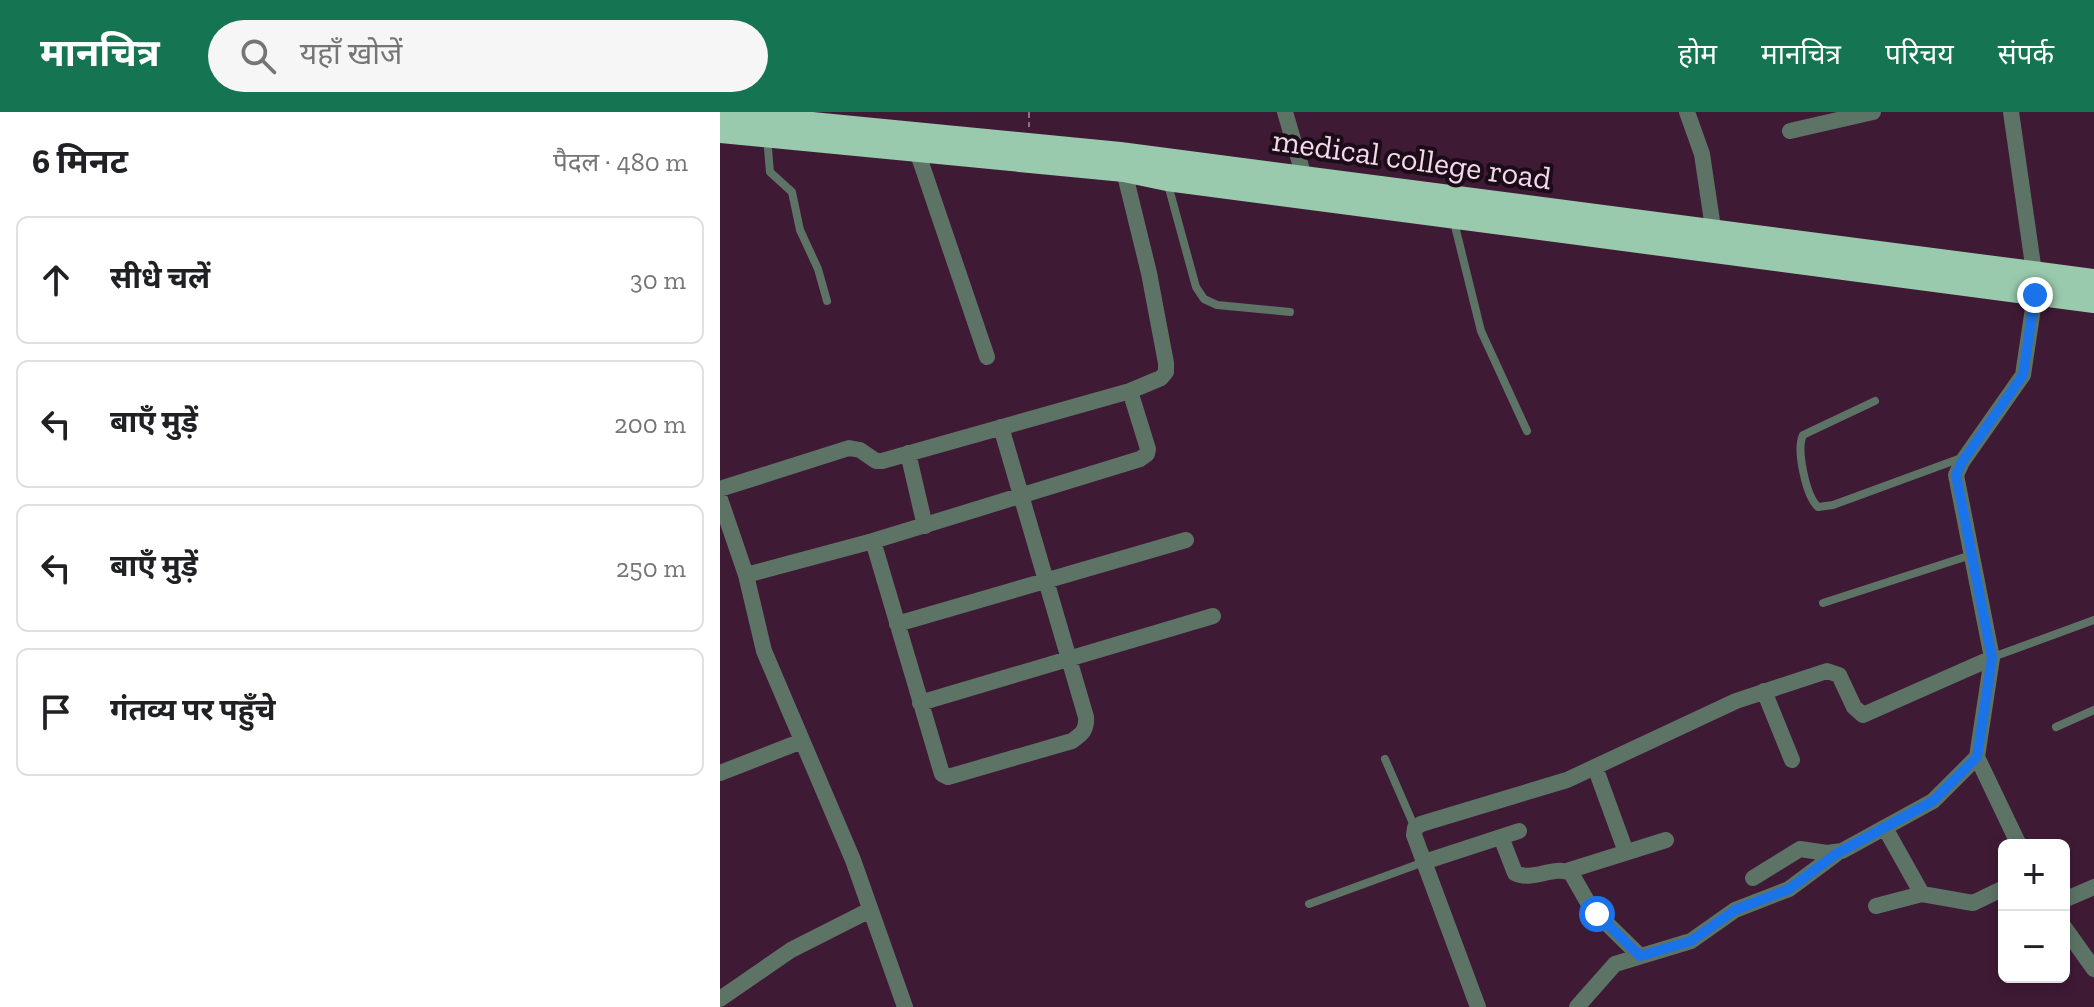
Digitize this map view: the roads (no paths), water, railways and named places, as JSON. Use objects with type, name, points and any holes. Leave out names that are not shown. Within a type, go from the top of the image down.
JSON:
[{"type":"highway","name":"medical college road","points":[[733,114],[1086,159],[1304,177],[2091,279]]},
{"type":"highway","points":[[720,132],[917,151],[1086,159],[1167,180],[2091,302],[2091,279]]},
{"type":"street","points":[[1285,112],[1304,177]]},
{"type":"street","points":[[1687,112],[1702,154],[1713,228]]},
{"type":"street","points":[[1790,131],[1873,112]]},
{"type":"street","points":[[2011,112],[2034,272]]},
{"type":"street","points":[[917,151],[987,357]]},
{"type":"street","points":[[720,489],[849,448],[860,450],[876,461],[908,453],[1130,391],[1161,378],[1166,372],[1166,363],[1149,273],[1124,171]]},
{"type":"street","points":[[2016,839],[1977,757],[1992,658],[1956,483],[1958,468],[2023,375],[2035,295]]},
{"type":"street","points":[[746,575],[925,526],[1140,459],[1148,449],[1130,391]]},
{"type":"street","points":[[873,541],[939,770],[948,777],[1072,741],[1082,733],[1087,726],[1069,658],[1001,427]]},
{"type":"street","points":[[908,453],[925,526]]},
{"type":"street","points":[[720,499],[726,537],[746,575],[764,651],[853,860],[905,1007]]},
{"type":"street","points":[[897,624],[1186,540]]},
{"type":"street","points":[[920,703],[1213,616]]},
{"type":"street","points":[[1478,1007],[1414,835],[1415,828],[1560,783],[1764,691],[1832,671],[1839,675],[1854,707],[1863,715],[1992,658]]},
{"type":"street","points":[[1764,691],[1792,760]]},
{"type":"street","points":[[720,773],[802,741]]},
{"type":"street","points":[[1577,1007],[1615,964],[1691,941],[1735,910],[1789,889],[1836,854],[1933,801],[1977,757]]},
{"type":"street","points":[[1595,767],[1626,852]]},
{"type":"street","points":[[1885,828],[1922,894]]},
{"type":"street","points":[[1424,862],[1519,831]]},
{"type":"street","points":[[1501,837],[1518,876],[1567,871],[1666,840]]},
{"type":"street","points":[[1753,878],[1800,849],[1836,854]]},
{"type":"street","points":[[1567,871],[1591,908],[1640,956]]},
{"type":"street","points":[[2070,897],[2094,887]]},
{"type":"street","points":[[1876,906],[1922,894],[1973,903],[1998,891]]},
{"type":"street","points":[[720,999],[791,950],[870,910]]},
{"type":"street","points":[[2070,935],[2094,969]]},
{"type":"lane","points":[[767,137],[770,172],[792,192],[800,230],[818,269],[827,301]]},
{"type":"lane","points":[[1167,180],[1196,287],[1204,299],[1217,305],[1290,312]]},
{"type":"lane","points":[[1453,218],[1481,331],[1527,431]]},
{"type":"lane","points":[[1875,401],[1803,435],[1799,447],[1810,495],[1818,507],[1833,505],[1966,456]]},
{"type":"lane","points":[[1823,603],[1971,555]]},
{"type":"lane","points":[[1992,658],[2094,620]]},
{"type":"lane","points":[[2056,727],[2094,710]]},
{"type":"lane","points":[[1385,759],[1415,828]]},
{"type":"lane","points":[[1309,904],[1424,862]]}]
